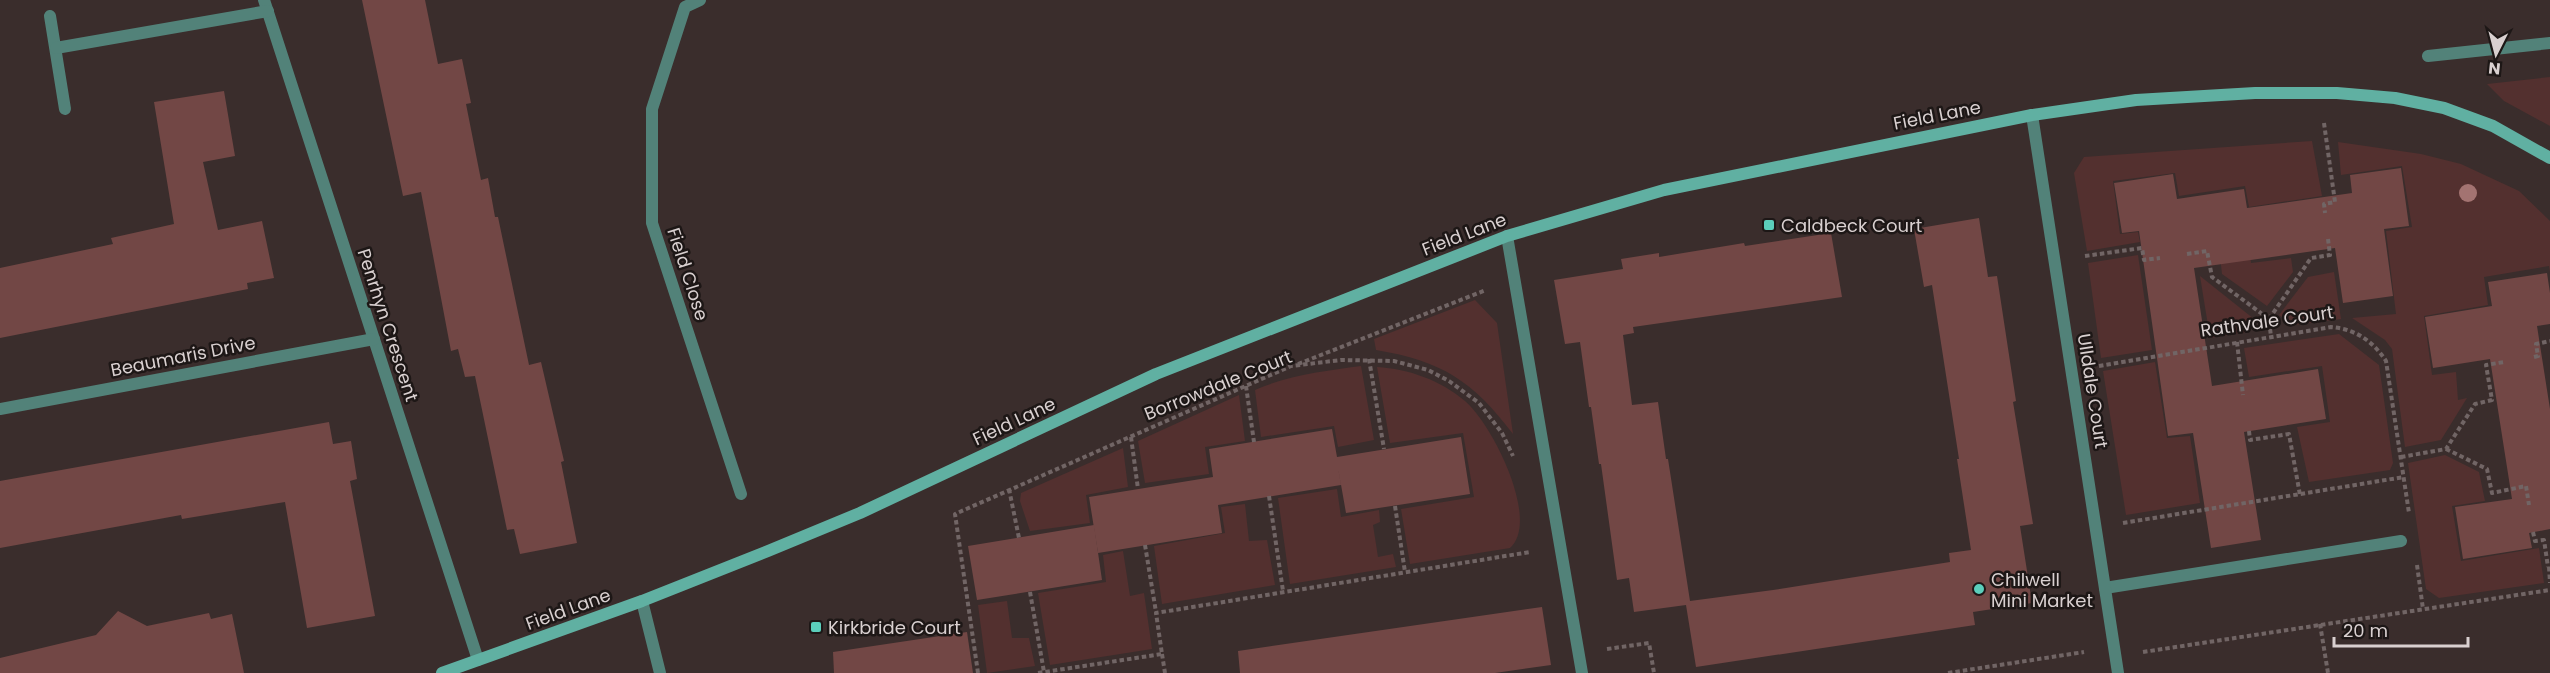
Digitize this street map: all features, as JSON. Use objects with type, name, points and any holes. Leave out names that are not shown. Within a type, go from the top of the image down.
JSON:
[{"type":"street","name":"Field Close","points":[[699,0],[686,7],[652,109],[652,223],[741,494]]},
{"type":"street","points":[[56,48],[266,5]]},
{"type":"street","name":"Penrhyn Crescent","points":[[266,5],[478,660]]},
{"type":"street","points":[[50,16],[65,109]]},
{"type":"street","points":[[2428,56],[2550,43]]},
{"type":"street","name":"Field Lane","points":[[442,673],[642,601],[860,513],[1156,374],[1507,236],[1664,190],[2032,115],[2136,100],[2255,93],[2337,93],[2395,98],[2444,108],[2493,126],[2550,158]]},
{"type":"street","name":"Ulldale Court","points":[[2032,115],[2118,673]]},
{"type":"street","points":[[1507,236],[1582,673]]},
{"type":"street","name":"Beaumaris Drive","points":[[0,410],[374,339]]},
{"type":"street","points":[[2105,588],[2401,541]]},
{"type":"street","points":[[642,601],[660,673]]},
{"type":"path","points":[[2325,213],[2324,204],[2335,202],[2328,152]]},
{"type":"path","points":[[2271,337],[2269,319],[2311,258],[2330,255],[2328,238]]},
{"type":"path","points":[[2054,260],[2142,248],[2144,260],[2160,258]]},
{"type":"path","points":[[2187,254],[2207,251],[2212,276],[2269,319]]},
{"type":"path","points":[[1292,366],[1514,279]]},
{"type":"path","name":"Rathvale Court","points":[[2071,371],[2331,327],[2348,328],[2377,348],[2386,362],[2410,521]]},
{"type":"path","points":[[2534,357],[2538,357],[2536,344],[2550,341]]},
{"type":"path","points":[[2237,342],[2243,395]]},
{"type":"path","points":[[1369,359],[1384,449]]},
{"type":"path","name":"Borrowdale Court","points":[[978,673],[955,514],[1292,366],[1369,359],[1394,361],[1428,370],[1462,389],[1479,403],[1502,433],[1516,462]]},
{"type":"path","points":[[2446,449],[2475,404],[2492,400],[2486,365],[2504,362]]},
{"type":"path","points":[[1246,386],[1254,442]]},
{"type":"path","points":[[2249,431],[2250,440],[2289,434],[2300,495]]},
{"type":"path","points":[[1131,436],[1138,489]]},
{"type":"path","points":[[2401,457],[2446,449],[2487,470],[2492,493],[2526,486],[2529,504]]},
{"type":"path","points":[[2096,527],[2404,477]]},
{"type":"path","points":[[1009,489],[1018,537]]},
{"type":"path","points":[[1269,496],[1283,591]]},
{"type":"path","points":[[1395,506],[1405,572]]},
{"type":"path","points":[[2533,532],[2535,541],[2544,540],[2550,583]]},
{"type":"path","points":[[1145,545],[1165,673]]},
{"type":"path","points":[[1156,613],[1561,547]]},
{"type":"path","points":[[2415,554],[2423,609]]},
{"type":"path","points":[[1948,673],[2320,624],[2550,590]]},
{"type":"path","points":[[1030,592],[1044,672]]},
{"type":"path","points":[[2320,624],[2328,673]]},
{"type":"path","points":[[1580,653],[1649,643],[1654,673]]},
{"type":"path","points":[[1038,673],[1162,654]]},
{"type":"shaded area","points":[[2550,77],[2550,126],[2504,101],[2487,84]]},
{"type":"shaded area","points":[[2312,141],[2322,196],[2249,207],[2245,186],[2179,196],[2175,173],[2113,181],[2120,234],[2138,232],[2140,242],[2087,251],[2074,173],[2084,157]]},
{"type":"shaded area","points":[[2338,142],[2421,154],[2461,164],[2519,191],[2550,221],[2550,272],[2549,266],[2484,277],[2488,305],[2424,316],[2432,375],[2456,372],[2458,400],[2467,398],[2441,440],[2405,447],[2392,349],[2385,340],[2352,318],[2396,314],[2386,231],[2412,227],[2402,166],[2341,175]]},
{"type":"shaded area","points":[[2249,242],[2251,263],[2291,258],[2293,272],[2267,306],[2222,274],[2219,247]]},
{"type":"shaded area","points":[[2138,255],[2152,350],[2101,358],[2088,263]]},
{"type":"shaded area","points":[[2334,272],[2341,319],[2293,325],[2279,315],[2308,277]]},
{"type":"shaded area","points":[[2200,276],[2254,319],[2247,332],[2210,338]]},
{"type":"shaded area","points":[[1475,300],[1497,323],[1513,434],[1484,400],[1454,376],[1420,360],[1376,350],[1374,339]]},
{"type":"shaded area","points":[[2339,334],[2379,365],[2393,463],[2390,470],[2309,482],[2297,427],[2330,422],[2322,366],[2249,377],[2244,348]]},
{"type":"shaded area","points":[[2155,362],[2167,438],[2190,436],[2200,503],[2126,515],[2103,371]]},
{"type":"shaded area","points":[[1361,366],[1374,440],[1338,447],[1334,426],[1261,437],[1255,390],[1294,377]]},
{"type":"shaded area","points":[[1377,367],[1401,370],[1435,382],[1465,401],[1476,413],[1499,450],[1517,495],[1520,516],[1518,535],[1510,548],[1410,564],[1401,509],[1474,497],[1463,433],[1390,443]]},
{"type":"shaded area","points":[[1239,395],[1245,441],[1205,447],[1209,474],[1145,483],[1138,441]]},
{"type":"shaded area","points":[[1123,448],[1128,487],[1086,495],[1090,523],[1030,531],[1020,501],[1021,493]]},
{"type":"shaded area","points":[[2445,455],[2479,472],[2485,501],[2452,506],[2461,561],[2539,548],[2544,583],[2439,598],[2426,589],[2408,463]]},
{"type":"shaded area","points":[[1337,489],[1341,517],[1379,510],[1380,522],[1373,525],[1378,557],[1393,554],[1396,567],[1290,584],[1278,498]]},
{"type":"shaded area","points":[[1245,504],[1249,541],[1267,540],[1275,585],[1162,604],[1154,546],[1225,533],[1221,507]]},
{"type":"shaded area","points":[[1123,551],[1130,596],[1144,593],[1152,649],[1050,665],[1038,593],[1106,582],[1103,555]]},
{"type":"shaded area","points":[[1007,601],[1012,638],[1029,638],[1035,666],[987,673],[978,605]]},
{"type":"building","points":[[362,0],[425,0],[438,64],[462,59],[471,103],[466,104],[481,180],[488,178],[529,365],[541,362],[564,461],[561,462],[577,543],[520,554],[514,529],[507,530],[475,376],[465,377],[458,349],[451,351],[421,192],[403,196]]},
{"type":"building","points":[[224,91],[235,156],[203,162],[218,230],[262,221],[274,278],[247,283],[248,289],[0,338],[0,268],[113,244],[111,238],[174,224],[154,102]]},
{"type":"building","points":[[2401,168],[2409,226],[2384,229],[2393,296],[2343,303],[2335,248],[2194,268],[2212,386],[2318,369],[2326,419],[2244,432],[2261,540],[2211,548],[2193,433],[2168,436],[2139,231],[2122,233],[2114,183],[2173,174],[2177,199],[2244,189],[2247,208],[2352,193],[2350,175]]},
{"type":"building","points":[[1979,218],[1988,277],[1997,276],[2016,401],[2013,402],[2033,524],[2020,526],[2032,603],[1973,612],[1975,625],[1696,667],[1686,605],[1634,612],[1629,578],[1617,580],[1601,464],[1599,464],[1591,407],[1589,407],[1580,342],[1565,344],[1554,280],[1623,269],[1621,259],[1659,253],[1659,257],[1744,243],[1745,246],[1831,233],[1842,297],[1633,327],[1634,333],[1623,335],[1632,405],[1658,402],[1690,601],[1773,590],[1950,562],[1949,553],[1971,550],[1932,285],[1924,287],[1914,229]]},
{"type":"building","points":[[2547,273],[2550,293],[2550,324],[2537,326],[2550,409],[2550,529],[2529,533],[2532,548],[2463,559],[2455,507],[2512,499],[2490,359],[2433,368],[2425,317],[2492,306],[2488,282]]},
{"type":"building","points":[[329,422],[333,444],[351,441],[357,479],[350,481],[375,616],[307,628],[285,502],[182,519],[181,515],[0,548],[0,481]]},
{"type":"building","points":[[1332,429],[1337,457],[1461,437],[1470,494],[1346,513],[1337,462],[1341,485],[1218,505],[1222,533],[1098,553],[1089,497],[1213,477],[1209,449]]},
{"type":"building","points":[[1094,525],[1102,580],[977,600],[968,546]]},
{"type":"building","points":[[1542,607],[1551,665],[1495,673],[1240,673],[1238,651]]},
{"type":"building","points":[[118,611],[147,626],[209,613],[211,619],[232,614],[244,673],[0,673],[0,658],[96,635]]},
{"type":"building","points":[[967,632],[973,673],[834,673],[833,652]]},
{"type":"place","name":"Caldbeck Court","points":[[1769,225]]},
{"type":"place","name":"Chilwell Mini Market","points":[[1979,589]]},
{"type":"place","name":"Kirkbride Court","points":[[816,627]]}]
